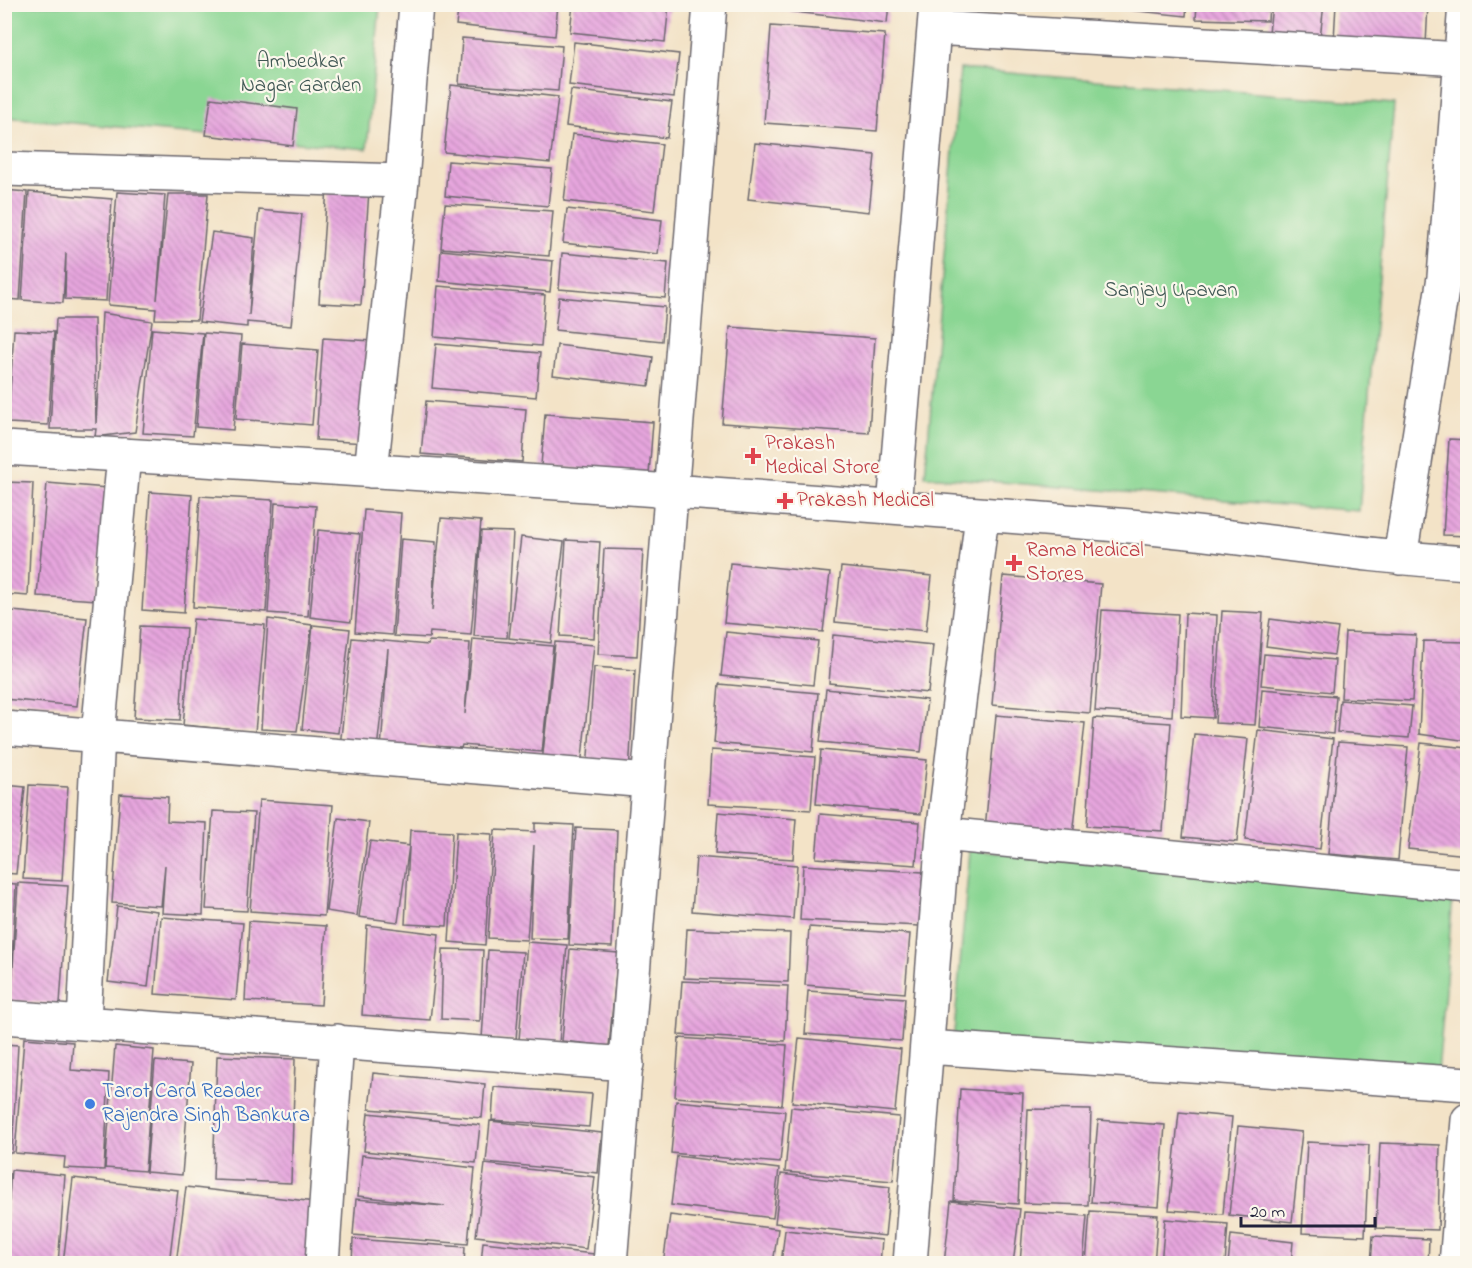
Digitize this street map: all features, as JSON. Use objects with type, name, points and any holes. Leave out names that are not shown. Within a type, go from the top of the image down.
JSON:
[{"type":"street","points":[[370,471],[402,181],[416,4]]},
{"type":"street","points":[[610,1263],[710,4]]},
{"type":"street","points":[[1400,558],[1456,277],[1461,59],[1466,7]]},
{"type":"street","points":[[894,507],[935,16],[1461,59]]},
{"type":"street","points":[[4,169],[402,181]]},
{"type":"street","points":[[4,448],[672,489],[1136,527],[1400,558],[1467,563]]},
{"type":"street","points":[[84,1023],[98,735],[124,455]]},
{"type":"street","points":[[910,1263],[943,834],[982,515]]},
{"type":"street","points":[[4,728],[648,781]]},
{"type":"street","points":[[943,834],[1467,885]]},
{"type":"street","points":[[4,1017],[627,1064]]},
{"type":"street","points":[[322,1263],[338,1041]]},
{"type":"street","points":[[927,1047],[1467,1084]]},
{"type":"street","points":[[1456,1263],[1467,1120]]},
{"type":"green space","name":"Ambedkar Nagar Garden","points":[[4,5],[380,5],[367,149],[5,117]]},
{"type":"green space","name":"Sanjay Upavan","points":[[960,69],[1394,104],[1359,511],[925,476]]},
{"type":"green space","points":[[970,850],[1453,896],[1436,1096],[953,1044]]},
{"type":"building","points":[[459,4],[558,4],[555,36],[456,25]]},
{"type":"building","points":[[573,4],[669,4],[665,42],[570,32]]},
{"type":"building","points":[[762,4],[889,4],[887,23],[762,8]]},
{"type":"building","points":[[1070,4],[1187,4],[1186,16]]},
{"type":"building","points":[[1197,4],[1269,4],[1268,21],[1196,19]]},
{"type":"building","points":[[1272,4],[1324,4],[1320,38],[1269,33]]},
{"type":"building","points":[[1336,4],[1428,4],[1426,45],[1334,40]]},
{"type":"building","points":[[771,26],[885,34],[877,131],[764,123]]},
{"type":"building","points":[[462,38],[562,46],[558,91],[459,84]]},
{"type":"building","points":[[574,42],[679,54],[674,97],[569,85]]},
{"type":"building","points":[[451,85],[558,97],[550,163],[444,152]]},
{"type":"building","points":[[571,90],[672,102],[667,138],[566,126]]},
{"type":"building","points":[[211,98],[297,109],[293,146],[206,135]]},
{"type":"building","points":[[572,134],[662,144],[654,211],[564,201]]},
{"type":"building","points":[[755,143],[875,155],[869,212],[748,199]]},
{"type":"building","points":[[448,161],[552,169],[548,206],[445,196]]},
{"type":"building","points":[[327,188],[369,191],[361,305],[319,303]]},
{"type":"building","points":[[4,190],[27,192],[20,300],[4,299]]},
{"type":"building","points":[[29,192],[112,199],[106,301],[65,299],[66,253],[63,303],[22,300]]},
{"type":"building","points":[[117,192],[165,195],[157,300],[168,194],[208,194],[197,320],[155,319],[156,309],[108,305]]},
{"type":"building","points":[[445,204],[553,211],[549,256],[441,248]]},
{"type":"building","points":[[567,209],[662,220],[658,254],[563,243]]},
{"type":"building","points":[[259,210],[302,214],[291,326],[247,322],[247,327],[199,322],[212,232],[254,238],[249,315]]},
{"type":"building","points":[[441,250],[553,261],[550,292],[439,281]]},
{"type":"building","points":[[562,253],[668,263],[665,298],[559,289]]},
{"type":"building","points":[[438,286],[545,295],[541,346],[434,337]]},
{"type":"building","points":[[559,297],[665,307],[662,341],[555,330]]},
{"type":"building","points":[[102,313],[152,321],[135,432],[95,437],[96,429],[50,429],[56,319],[94,319],[96,424]]},
{"type":"building","points":[[730,327],[875,338],[869,433],[722,423]]},
{"type":"building","points":[[152,329],[203,333],[193,436],[143,433]]},
{"type":"building","points":[[14,330],[54,332],[48,425],[8,423]]},
{"type":"building","points":[[204,333],[241,336],[233,430],[196,427]]},
{"type":"building","points":[[323,338],[373,341],[366,443],[316,440]]},
{"type":"building","points":[[242,344],[318,350],[312,425],[236,419]]},
{"type":"building","points":[[436,344],[540,353],[536,397],[432,388]]},
{"type":"building","points":[[557,345],[653,357],[649,386],[553,375]]},
{"type":"building","points":[[426,401],[526,409],[522,462],[421,454]]},
{"type":"building","points":[[545,414],[653,422],[649,475],[541,466]]},
{"type":"building","points":[[1449,439],[1468,440],[1468,536],[1443,535]]},
{"type":"building","points":[[4,482],[33,483],[28,596],[4,594]]},
{"type":"building","points":[[47,483],[107,488],[97,600],[37,596]]},
{"type":"building","points":[[150,492],[192,495],[184,613],[142,610]]},
{"type":"building","points":[[200,496],[273,500],[266,612],[193,607]]},
{"type":"building","points":[[275,503],[316,506],[308,616],[268,613]]},
{"type":"building","points":[[364,510],[401,513],[392,635],[355,632]]},
{"type":"building","points":[[441,518],[481,521],[471,635],[430,632],[429,638],[394,636],[401,539],[436,542],[432,611]]},
{"type":"building","points":[[318,530],[360,534],[351,622],[310,617]]},
{"type":"building","points":[[481,531],[513,532],[507,638],[474,636]]},
{"type":"building","points":[[521,537],[564,542],[551,643],[509,638]]},
{"type":"building","points":[[566,540],[600,542],[594,638],[560,636]]},
{"type":"building","points":[[604,549],[643,550],[637,656],[598,654]]},
{"type":"building","points":[[730,563],[830,573],[823,632],[724,623]]},
{"type":"building","points":[[841,567],[932,576],[926,631],[835,622]]},
{"type":"building","points":[[1003,576],[1101,584],[1090,713],[992,705]]},
{"type":"building","points":[[1102,610],[1178,614],[1172,716],[1095,711]]},
{"type":"building","points":[[12,611],[87,618],[77,706],[4,699]]},
{"type":"building","points":[[1222,611],[1263,613],[1255,725],[1215,723]]},
{"type":"building","points":[[1185,613],[1217,615],[1213,718],[1181,716]]},
{"type":"building","points":[[193,619],[265,625],[255,732],[183,725]]},
{"type":"building","points":[[268,619],[312,625],[297,731],[261,729]]},
{"type":"building","points":[[1270,619],[1338,628],[1334,655],[1266,646]]},
{"type":"building","points":[[313,625],[350,629],[338,733],[302,729]]},
{"type":"building","points":[[140,626],[186,628],[180,720],[134,718]]},
{"type":"building","points":[[726,632],[818,641],[813,685],[721,676]]},
{"type":"building","points":[[1345,632],[1416,635],[1412,701],[1341,698]]},
{"type":"building","points":[[833,635],[933,645],[928,693],[829,683]]},
{"type":"building","points":[[352,638],[428,645],[429,641],[470,643],[465,714],[473,639],[553,646],[542,752],[462,745],[461,748],[420,745],[420,752],[381,749],[388,649],[377,750],[340,746]]},
{"type":"building","points":[[1423,641],[1468,642],[1468,741],[1419,734]]},
{"type":"building","points":[[555,642],[594,645],[581,767],[542,763]]},
{"type":"building","points":[[1264,654],[1335,660],[1332,692],[1261,685]]},
{"type":"building","points":[[594,667],[635,670],[629,774],[587,771]]},
{"type":"building","points":[[719,684],[818,693],[813,752],[714,743]]},
{"type":"building","points":[[826,689],[927,700],[921,752],[820,742]]},
{"type":"building","points":[[1262,689],[1336,696],[1333,734],[1259,727]]},
{"type":"building","points":[[1340,700],[1412,706],[1409,738],[1337,732]]},
{"type":"building","points":[[996,715],[1085,723],[1073,837],[985,829]]},
{"type":"building","points":[[1094,718],[1171,723],[1163,831],[1087,826]]},
{"type":"building","points":[[1258,730],[1333,739],[1320,849],[1245,840]]},
{"type":"building","points":[[1194,734],[1248,739],[1237,842],[1183,837]]},
{"type":"building","points":[[1338,742],[1408,747],[1398,860],[1328,854]]},
{"type":"building","points":[[1421,743],[1468,748],[1468,855],[1408,849]]},
{"type":"building","points":[[711,750],[815,757],[811,810],[708,804]]},
{"type":"building","points":[[821,750],[927,760],[921,814],[816,804]]},
{"type":"building","points":[[4,785],[25,787],[16,874],[4,873]]},
{"type":"building","points":[[29,785],[68,787],[62,881],[23,879]]},
{"type":"building","points":[[120,794],[168,797],[167,821],[207,823],[203,915],[162,913],[165,865],[161,906],[112,903]]},
{"type":"building","points":[[259,800],[333,805],[324,916],[250,911]]},
{"type":"building","points":[[213,811],[254,813],[247,911],[206,909]]},
{"type":"building","points":[[718,812],[796,819],[793,859],[715,854]]},
{"type":"building","points":[[820,814],[920,822],[916,865],[816,858]]},
{"type":"building","points":[[338,818],[369,822],[357,916],[326,911]]},
{"type":"building","points":[[535,823],[574,825],[568,939],[530,938],[534,845],[527,940],[488,938],[495,830],[535,832]]},
{"type":"building","points":[[576,828],[617,830],[612,947],[569,945]]},
{"type":"building","points":[[410,830],[452,832],[447,926],[405,924]]},
{"type":"building","points":[[456,832],[492,834],[485,945],[449,942]]},
{"type":"building","points":[[370,841],[409,846],[398,922],[359,917]]},
{"type":"building","points":[[696,857],[797,865],[793,919],[692,911]]},
{"type":"building","points":[[803,865],[923,872],[919,926],[800,920]]},
{"type":"building","points":[[4,883],[16,884],[10,999],[4,998]]},
{"type":"building","points":[[18,883],[68,886],[60,1004],[11,1001]]},
{"type":"building","points":[[117,906],[157,911],[148,987],[108,982]]},
{"type":"building","points":[[161,917],[243,923],[236,1000],[155,994]]},
{"type":"building","points":[[249,921],[326,926],[321,1005],[245,1001]]},
{"type":"building","points":[[367,925],[439,934],[430,1020],[362,1015]]},
{"type":"building","points":[[809,927],[910,934],[905,993],[805,985]]},
{"type":"building","points":[[687,929],[790,933],[788,982],[684,978]]},
{"type":"building","points":[[527,942],[567,945],[559,1043],[519,1040]]},
{"type":"building","points":[[443,949],[483,950],[480,1021],[441,1019]]},
{"type":"building","points":[[570,949],[618,953],[609,1046],[562,1041]]},
{"type":"building","points":[[488,950],[523,952],[516,1040],[482,1038]]},
{"type":"building","points":[[682,981],[788,986],[785,1041],[678,1035]]},
{"type":"building","points":[[808,991],[905,998],[902,1041],[805,1034]]},
{"type":"building","points":[[24,1038],[73,1042],[71,1070],[109,1073],[104,1170],[64,1168],[65,1157],[15,1153]]},
{"type":"building","points":[[679,1038],[787,1045],[782,1105],[675,1097]]},
{"type":"building","points":[[799,1038],[901,1049],[895,1112],[792,1102]]},
{"type":"building","points":[[4,1044],[18,1045],[12,1153],[4,1153]]},
{"type":"building","points":[[115,1046],[154,1050],[145,1171],[105,1168]]},
{"type":"building","points":[[217,1056],[295,1059],[291,1183],[213,1180]]},
{"type":"building","points":[[155,1061],[191,1064],[182,1175],[146,1172]]},
{"type":"building","points":[[373,1073],[485,1084],[482,1118],[369,1109]]},
{"type":"building","points":[[494,1087],[592,1094],[589,1127],[492,1120]]},
{"type":"building","points":[[960,1089],[1023,1093],[1018,1204],[954,1200]]},
{"type":"building","points":[[676,1101],[785,1111],[780,1163],[671,1153]]},
{"type":"building","points":[[791,1107],[899,1117],[893,1181],[785,1172]]},
{"type":"building","points":[[1028,1109],[1091,1110],[1088,1205],[1024,1203]]},
{"type":"building","points":[[1179,1112],[1232,1117],[1223,1214],[1169,1210]]},
{"type":"building","points":[[368,1113],[480,1125],[476,1163],[364,1151]]},
{"type":"building","points":[[1098,1120],[1165,1125],[1159,1207],[1091,1202]]},
{"type":"building","points":[[490,1121],[602,1133],[598,1173],[486,1162]]},
{"type":"building","points":[[1238,1126],[1302,1132],[1292,1222],[1229,1215]]},
{"type":"building","points":[[1307,1142],[1369,1145],[1365,1236],[1302,1233]]},
{"type":"building","points":[[1380,1143],[1440,1145],[1438,1230],[1376,1228]]},
{"type":"building","points":[[362,1155],[475,1168],[468,1244],[353,1235],[356,1199],[445,1206],[358,1196]]},
{"type":"building","points":[[677,1156],[779,1169],[773,1218],[671,1205]]},
{"type":"building","points":[[485,1164],[595,1177],[586,1249],[476,1236]]},
{"type":"building","points":[[11,1170],[65,1175],[58,1264],[4,1264]]},
{"type":"building","points":[[781,1174],[890,1187],[885,1236],[775,1223]]},
{"type":"building","points":[[73,1178],[178,1190],[169,1264],[63,1264]]},
{"type":"building","points":[[186,1187],[315,1202],[307,1264],[176,1264]]},
{"type":"building","points":[[951,1201],[1020,1209],[1013,1264],[944,1264]]},
{"type":"building","points":[[1090,1211],[1158,1215],[1154,1264],[1086,1264]]},
{"type":"building","points":[[1024,1212],[1087,1216],[1083,1264],[1020,1264]]},
{"type":"building","points":[[670,1215],[778,1229],[773,1264],[663,1264]]},
{"type":"building","points":[[1165,1219],[1228,1224],[1225,1264],[1161,1264]]},
{"type":"building","points":[[785,1230],[882,1240],[880,1264],[781,1264]]},
{"type":"building","points":[[1231,1235],[1293,1242],[1291,1264],[1228,1264]]},
{"type":"building","points":[[1373,1236],[1429,1239],[1428,1264],[1371,1264]]},
{"type":"building","points":[[353,1239],[465,1247],[464,1264],[352,1264]]},
{"type":"building","points":[[483,1242],[594,1254],[593,1264],[481,1264]]},
{"type":"place","name":"Prakash Medical Store","points":[[753,456]]},
{"type":"place","name":"Prakash Medical","points":[[785,501]]},
{"type":"place","name":"Rama Medical Stores","points":[[1014,563]]},
{"type":"place","name":"Tarot Card Reader Rajendra Singh Bankura","points":[[90,1104]]}]
